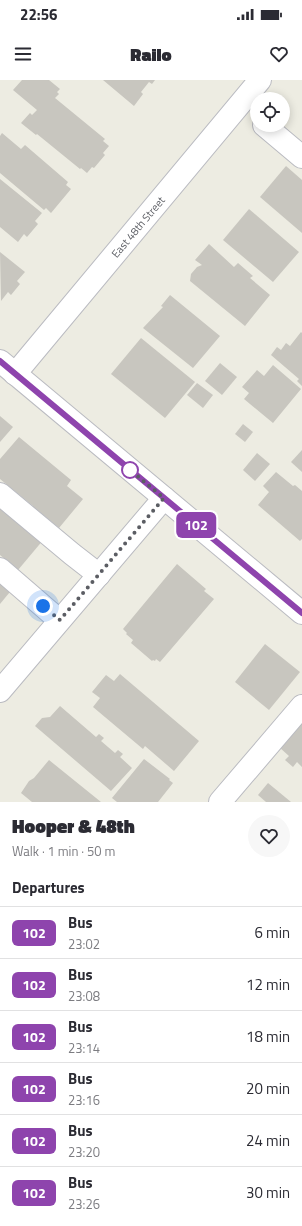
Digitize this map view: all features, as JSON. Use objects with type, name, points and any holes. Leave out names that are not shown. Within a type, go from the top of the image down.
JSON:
[{"type":"street","name":"East 48th Street","points":[[8,367],[260,80]]},
{"type":"street","points":[[239,105],[250,114]]},
{"type":"street","points":[[272,132],[302,157]]},
{"type":"street","points":[[8,367],[301,611]]},
{"type":"street","points":[[0,494],[99,575]]},
{"type":"street","points":[[0,691],[164,498]]},
{"type":"street","points":[[0,569],[60,620]]},
{"type":"street","points":[[220,802],[302,706]]},
{"type":"building","points":[[22,80],[49,80],[60,89],[57,92],[59,94],[55,98],[105,139],[103,141],[109,146],[103,153],[105,155],[94,168],[92,167],[87,173],[81,168],[80,169],[21,123],[30,113],[32,115],[37,110],[13,90]]},
{"type":"building","points":[[103,80],[155,80],[152,84],[149,82],[141,92],[143,94],[134,106]]},
{"type":"building","points":[[2,133],[21,149],[25,145],[68,182],[66,185],[71,189],[51,213],[46,208],[44,210],[0,173],[0,136]]},
{"type":"building","points":[[286,166],[302,180],[302,233],[260,197]]},
{"type":"building","points":[[0,179],[42,213],[35,221],[38,224],[27,237],[24,234],[18,242],[0,227]]},
{"type":"building","points":[[249,209],[299,252],[273,282],[223,240]]},
{"type":"building","points":[[209,244],[234,267],[238,263],[253,276],[250,278],[270,295],[245,326],[190,281],[191,274],[197,267],[202,265],[195,260]]},
{"type":"building","points":[[0,252],[25,272],[17,281],[20,284],[11,295],[8,292],[1,301]]},
{"type":"building","points":[[170,295],[220,336],[193,368],[143,328],[163,307],[161,306]]},
{"type":"building","points":[[301,332],[302,386],[297,381],[299,379],[271,355],[277,347],[281,350],[286,343],[290,346]]},
{"type":"building","points":[[141,338],[195,382],[165,418],[111,374]]},
{"type":"building","points":[[220,363],[237,377],[222,395],[205,381]]},
{"type":"building","points":[[273,365],[301,389],[273,423],[244,399],[249,393],[242,387],[257,370],[264,376]]},
{"type":"building","points":[[197,383],[213,395],[203,408],[187,395]]},
{"type":"building","points":[[0,416],[13,427],[0,442]]},
{"type":"building","points":[[243,424],[253,432],[245,442],[235,434]]},
{"type":"building","points":[[19,437],[71,480],[67,486],[83,499],[59,528],[36,509],[34,511],[31,508],[33,506],[0,479],[0,459]]},
{"type":"building","points":[[302,450],[302,472],[291,462]]},
{"type":"building","points":[[257,453],[270,464],[255,481],[243,470]]},
{"type":"building","points":[[276,472],[293,486],[295,485],[302,491],[302,539],[300,541],[258,505],[269,492],[263,486]]},
{"type":"building","points":[[0,501],[44,539],[18,570],[0,555]]},
{"type":"building","points":[[177,564],[206,589],[204,591],[214,599],[160,662],[156,659],[155,661],[152,661],[131,643],[133,640],[123,629]]},
{"type":"building","points":[[0,575],[14,587],[0,604]]},
{"type":"building","points":[[265,644],[300,672],[269,710],[235,682]]},
{"type":"building","points":[[120,674],[199,741],[174,771],[145,746],[143,749],[93,707],[100,698],[92,692],[106,675],[114,681]]},
{"type":"building","points":[[60,706],[96,737],[99,734],[104,738],[101,741],[115,753],[118,750],[123,754],[120,757],[132,768],[111,791],[35,726],[42,718],[50,717]]},
{"type":"building","points":[[302,720],[302,767],[297,762],[293,767],[285,760],[289,756],[279,747]]},
{"type":"building","points":[[144,759],[173,783],[158,802],[117,802],[112,798]]},
{"type":"building","points":[[49,760],[101,802],[32,802],[21,793],[29,781],[34,778]]},
{"type":"building","points":[[268,783],[291,802],[266,802],[258,795]]},
{"type":"bus line","name":"102","points":[[0,361],[302,613]]},
{"type":"route","points":[[43,606],[60,620],[164,498],[129,469],[130,470]]}]
